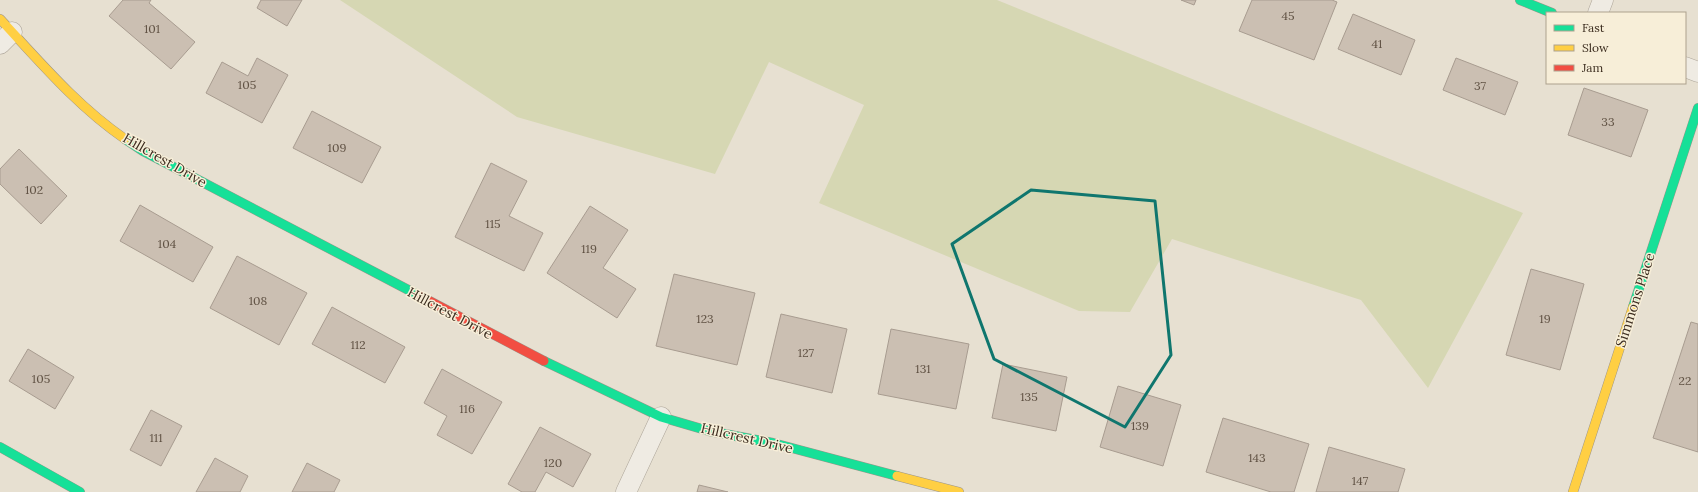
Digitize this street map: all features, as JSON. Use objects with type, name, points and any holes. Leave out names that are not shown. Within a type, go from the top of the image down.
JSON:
[{"type":"street","points":[[1520,0],[1550,12]]},
{"type":"street","points":[[1598,12],[1604,0]]},
{"type":"street","name":"Hillcrest Drive","points":[[4,31],[69,94],[104,124],[143,151],[531,356],[661,417],[709,430],[773,443],[959,492]]},
{"type":"street","points":[[1686,67],[1698,72]]},
{"type":"street","name":"Simmons Place","points":[[1573,492],[1698,108]]},
{"type":"street","points":[[626,492],[661,417]]},
{"type":"street","points":[[0,447],[80,492]]},
{"type":"highlighted area","points":[[1031,190],[1155,201],[1171,355],[1125,427],[994,359],[952,244]]},
{"type":"green space","points":[[340,0],[997,0],[1523,213],[1428,388],[1361,300],[1172,239],[1130,312],[1079,311],[819,203],[864,105],[769,62],[715,174],[517,117]]},
{"type":"building","points":[[123,0],[151,0],[149,3],[195,42],[171,69],[109,16]]},
{"type":"building","points":[[261,0],[302,0],[287,26],[257,8]]},
{"type":"building","points":[[1181,0],[1196,0],[1194,5]]},
{"type":"building","points":[[1252,0],[1332,0],[1337,2],[1314,60],[1239,31]]},
{"type":"building","points":[[1353,14],[1415,40],[1401,75],[1338,49]]},
{"type":"building","points":[[257,58],[288,75],[262,123],[206,93],[222,62],[248,76]]},
{"type":"building","points":[[1456,58],[1518,82],[1505,115],[1443,90]]},
{"type":"building","points":[[1584,88],[1648,110],[1631,157],[1568,135]]},
{"type":"building","points":[[312,111],[381,147],[362,183],[293,148]]},
{"type":"building","points":[[19,149],[67,196],[41,224],[0,184],[0,169]]},
{"type":"building","points":[[491,163],[527,181],[509,216],[543,233],[524,271],[455,237]]},
{"type":"building","points":[[140,205],[213,247],[193,282],[120,241]]},
{"type":"building","points":[[590,206],[628,230],[603,268],[636,289],[617,318],[547,273]]},
{"type":"building","points":[[237,256],[307,293],[279,345],[210,308]]},
{"type":"building","points":[[1531,269],[1584,284],[1560,370],[1506,355]]},
{"type":"building","points":[[674,274],[755,293],[737,365],[656,346]]},
{"type":"building","points":[[332,307],[405,347],[385,383],[312,344]]},
{"type":"building","points":[[781,314],[847,329],[832,393],[766,377]]},
{"type":"building","points":[[1691,322],[1698,324],[1698,452],[1653,438]]},
{"type":"building","points":[[891,329],[969,344],[956,409],[878,394]]},
{"type":"building","points":[[28,349],[74,377],[55,409],[9,381]]},
{"type":"building","points":[[1003,364],[1067,377],[1056,431],[992,418]]},
{"type":"building","points":[[442,369],[502,402],[472,454],[437,435],[447,416],[424,403]]},
{"type":"building","points":[[1118,386],[1181,405],[1163,466],[1100,447]]},
{"type":"building","points":[[151,410],[182,426],[161,466],[130,450]]},
{"type":"building","points":[[1223,418],[1309,444],[1294,492],[1271,492],[1206,472]]},
{"type":"building","points":[[540,427],[591,454],[573,487],[546,472],[535,492],[522,492],[508,484]]},
{"type":"building","points":[[1329,447],[1405,469],[1398,492],[1316,492]]},
{"type":"building","points":[[215,458],[248,476],[240,492],[196,492]]},
{"type":"building","points":[[307,463],[340,480],[334,492],[292,492]]},
{"type":"building","points":[[699,485],[728,492],[697,492]]},
{"type":"traffic: fast","points":[[1520,0],[1550,12]]},
{"type":"traffic: fast","points":[[1633,307],[1698,108]]},
{"type":"traffic: fast","points":[[125,139],[143,151],[418,295]]},
{"type":"traffic: fast","points":[[544,361],[661,417],[709,431],[773,443],[897,476]]},
{"type":"traffic: fast","points":[[0,447],[80,492]]},
{"type":"traffic: slow","points":[[0,19],[75,98],[107,126],[125,139]]},
{"type":"traffic: slow","points":[[1573,492],[1633,307]]},
{"type":"traffic: slow","points":[[897,476],[959,492]]},
{"type":"traffic: jam","points":[[418,295],[544,361]]}]
